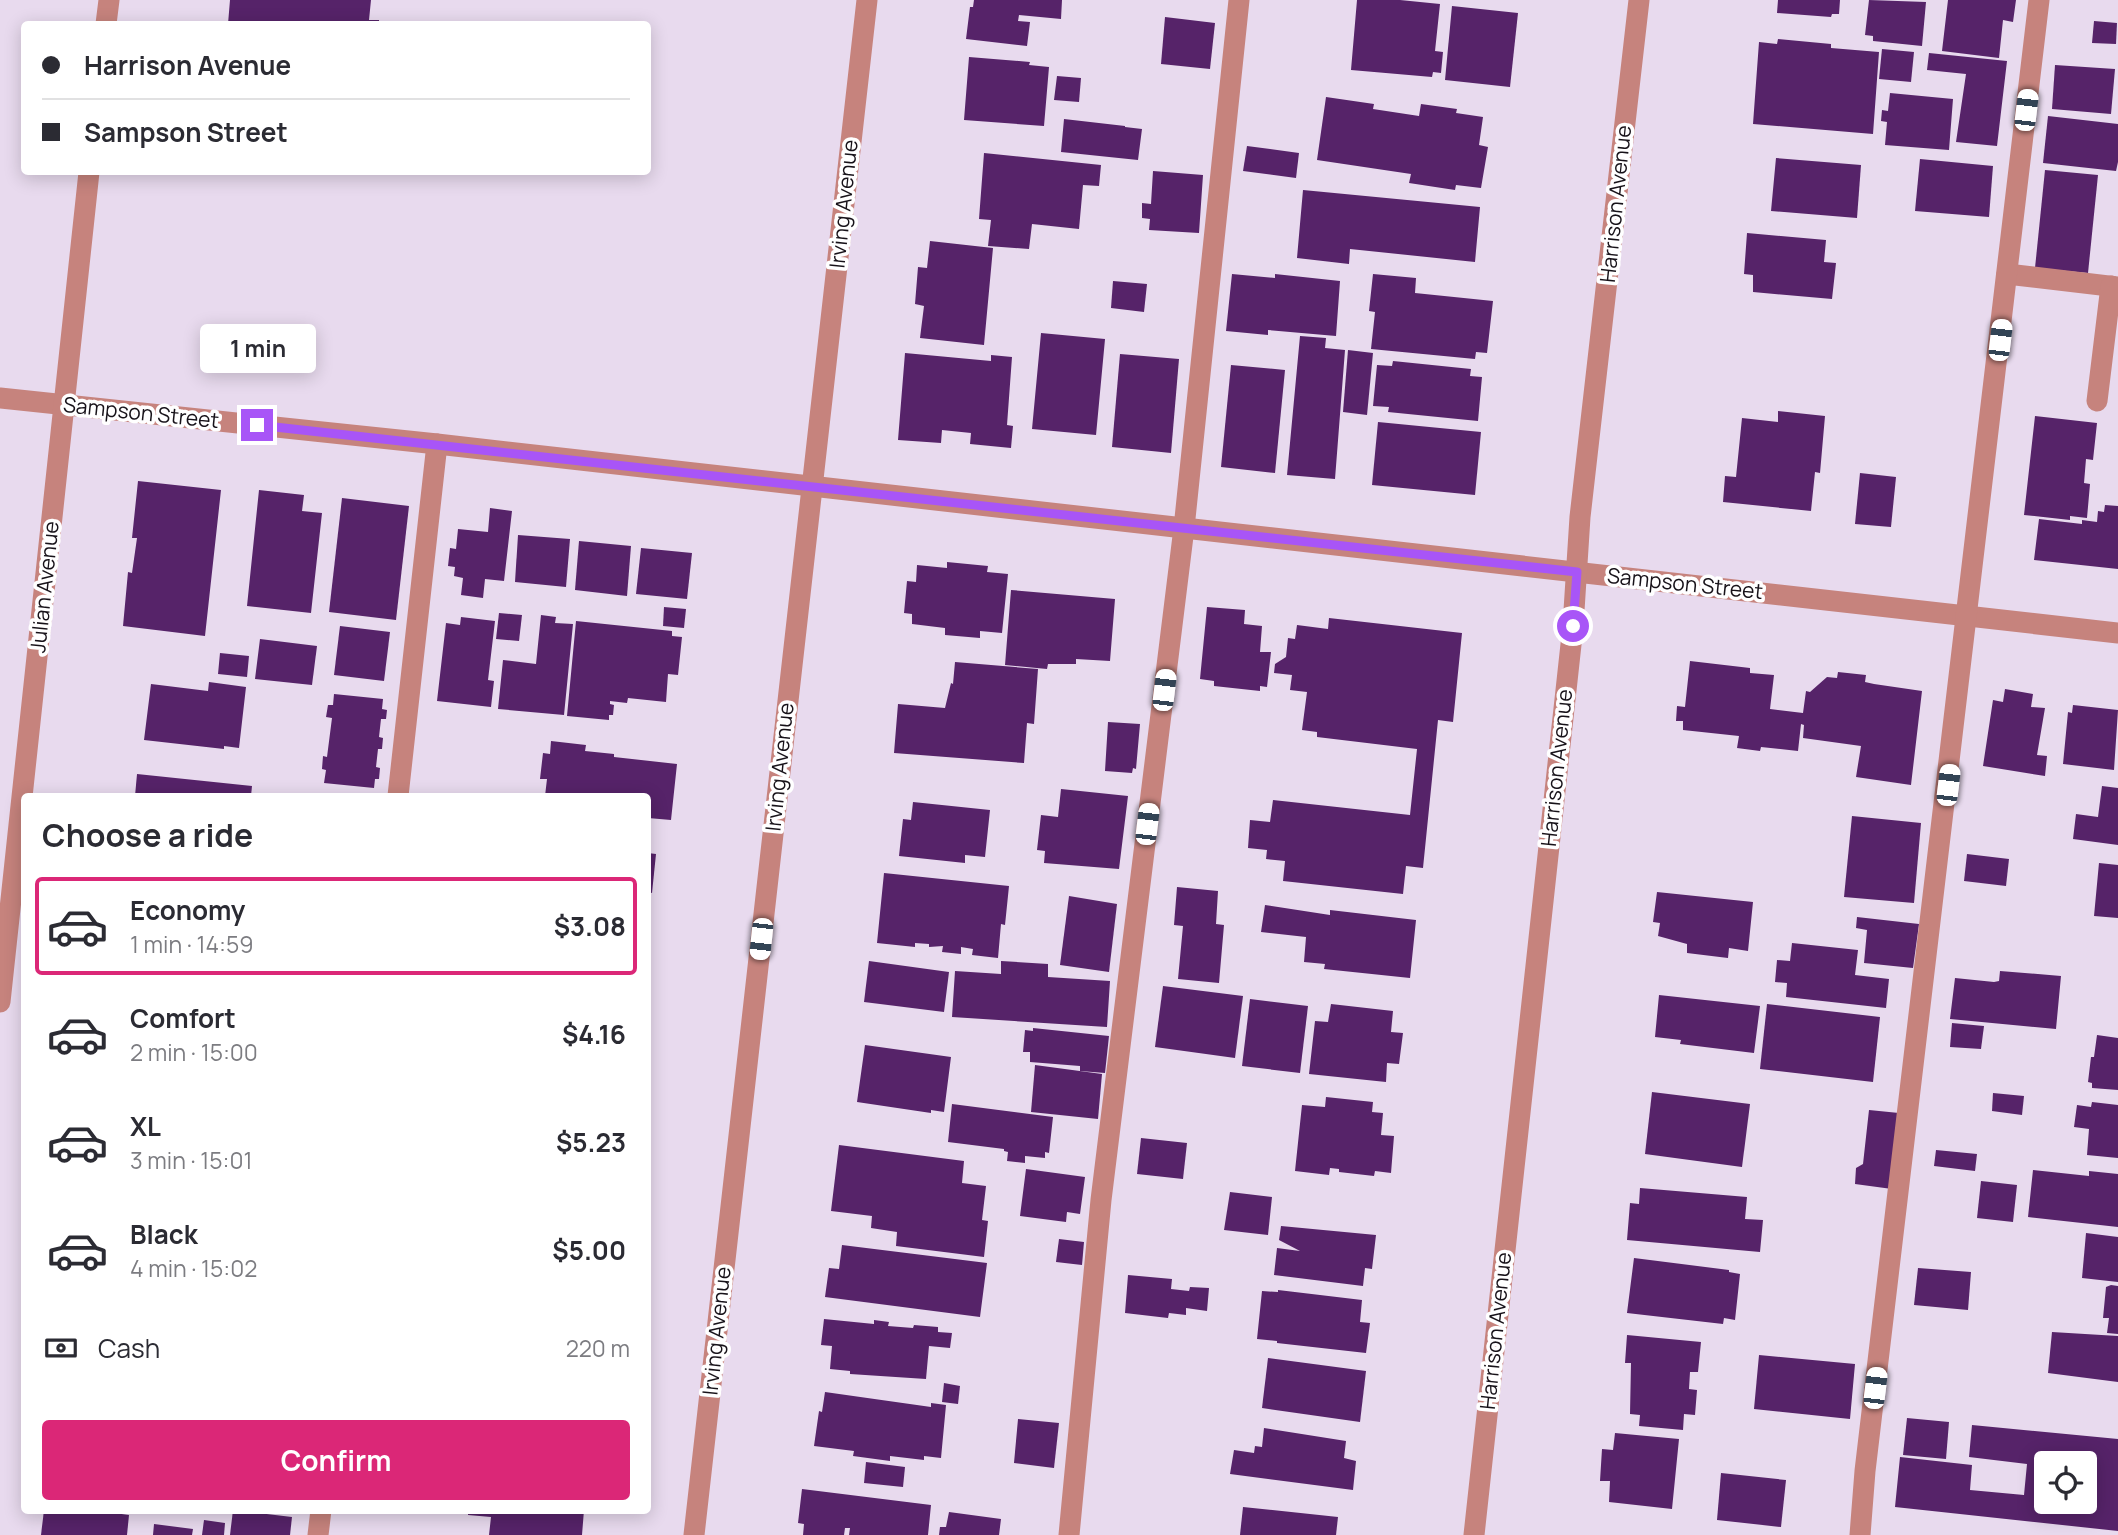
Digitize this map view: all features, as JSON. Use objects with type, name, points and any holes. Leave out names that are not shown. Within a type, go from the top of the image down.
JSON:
[{"type":"street","points":[[106,21],[109,0]]},
{"type":"street","name":"Irving Avenue","points":[[694,1535],[867,0]]},
{"type":"street","points":[[1069,1535],[1101,1200],[1184,528],[1238,0]]},
{"type":"street","name":"Harrison Avenue","points":[[1474,1535],[1573,626],[1582,504],[1639,0]]},
{"type":"street","points":[[1860,1535],[2039,0]]},
{"type":"street","name":"Julian Avenue","points":[[22,793],[89,175]]},
{"type":"street","points":[[2007,274],[2114,286],[2097,401]]},
{"type":"street","name":"Sampson Street","points":[[0,398],[437,444],[2118,633]]},
{"type":"street","points":[[398,793],[437,444]]},
{"type":"street","name":"Julian Avenue","points":[[0,1002],[21,806]]},
{"type":"street","points":[[318,1535],[321,1514]]},
{"type":"building","points":[[230,0],[371,0],[369,20],[379,20],[379,21],[228,21]]},
{"type":"building","points":[[974,0],[1062,0],[1061,19],[1019,15],[1018,21],[1030,22],[1027,46],[966,39],[970,7],[973,7]]},
{"type":"building","points":[[1357,0],[1440,4],[1435,51],[1443,52],[1441,73],[1433,72],[1432,77],[1351,70]]},
{"type":"building","points":[[1778,0],[1840,0],[1839,14],[1832,14],[1831,17],[1777,13]]},
{"type":"building","points":[[1869,0],[1926,2],[1922,46],[1873,41],[1873,36],[1865,35]]},
{"type":"building","points":[[1948,0],[2016,0],[2013,22],[2003,20],[1999,58],[1942,51]]},
{"type":"building","points":[[1452,6],[1518,13],[1510,87],[1445,80]]},
{"type":"building","points":[[1165,17],[1215,23],[1210,69],[1161,64]]},
{"type":"building","points":[[2094,21],[2117,23],[2116,44],[2092,43]]},
{"type":"building","points":[[1778,39],[1831,44],[1831,48],[1879,52],[1873,134],[1753,124],[1759,42],[1777,44]]},
{"type":"building","points":[[1882,49],[1914,52],[1911,82],[1879,79]]},
{"type":"building","points":[[1929,53],[2007,61],[1997,146],[1956,142],[1966,74],[1927,70]]},
{"type":"building","points":[[969,57],[1030,62],[1029,65],[1049,67],[1044,126],[964,120]]},
{"type":"building","points":[[2055,65],[2115,69],[2111,114],[2052,109]]},
{"type":"building","points":[[1057,76],[1081,78],[1079,102],[1054,100]]},
{"type":"building","points":[[1890,93],[1953,99],[1949,150],[1885,145],[1887,122],[1881,121],[1882,110],[1888,111]]},
{"type":"building","points":[[1326,97],[1374,104],[1373,109],[1419,116],[1421,104],[1457,109],[1456,113],[1483,117],[1479,145],[1488,147],[1481,188],[1456,185],[1455,190],[1409,183],[1411,174],[1317,160]]},
{"type":"building","points":[[2048,116],[2118,124],[2116,171],[2043,163]]},
{"type":"building","points":[[1064,119],[1142,129],[1138,160],[1061,152]]},
{"type":"building","points":[[1247,146],[1299,153],[1296,178],[1243,171]]},
{"type":"building","points":[[984,153],[1101,165],[1099,186],[1083,185],[1079,229],[1032,224],[1029,249],[988,246],[991,220],[979,219]]},
{"type":"building","points":[[1776,158],[1861,165],[1857,218],[1771,211]]},
{"type":"building","points":[[1920,159],[1993,166],[1989,217],[1915,211]]},
{"type":"building","points":[[2045,170],[2098,175],[2088,273],[2035,268]]},
{"type":"building","points":[[1153,171],[1203,175],[1199,233],[1149,230],[1150,219],[1142,218],[1142,203],[1151,204]]},
{"type":"building","points":[[1303,190],[1480,207],[1475,262],[1350,249],[1349,264],[1297,258]]},
{"type":"building","points":[[1747,233],[1826,240],[1824,262],[1836,263],[1832,299],[1753,292],[1753,275],[1744,274]]},
{"type":"building","points":[[930,241],[993,248],[984,345],[920,338],[924,306],[915,304],[918,267],[927,268]]},
{"type":"building","points":[[1232,274],[1275,278],[1275,274],[1340,281],[1336,336],[1268,330],[1268,335],[1226,331]]},
{"type":"building","points":[[1373,274],[1416,278],[1415,293],[1493,301],[1487,353],[1476,352],[1475,359],[1371,349],[1375,312],[1369,311]]},
{"type":"building","points":[[1113,281],[1147,284],[1144,312],[1111,308]]},
{"type":"building","points":[[1041,333],[1105,339],[1096,435],[1032,429]]},
{"type":"building","points":[[1300,336],[1326,338],[1325,348],[1345,350],[1335,479],[1287,475]]},
{"type":"building","points":[[1348,350],[1373,353],[1367,415],[1343,412]]},
{"type":"building","points":[[905,353],[991,361],[991,355],[1012,357],[1007,425],[1013,426],[1011,448],[970,444],[971,433],[942,430],[941,443],[898,440]]},
{"type":"building","points":[[1120,354],[1179,359],[1171,453],[1112,447]]},
{"type":"building","points":[[1393,361],[1471,369],[1470,376],[1482,377],[1478,421],[1388,412],[1389,407],[1373,406],[1377,365],[1392,366]]},
{"type":"building","points":[[1231,365],[1285,370],[1275,473],[1221,467]]},
{"type":"building","points":[[1778,411],[1825,416],[1820,473],[1815,472],[1811,511],[1723,502],[1725,476],[1736,477],[1742,418],[1778,422]]},
{"type":"building","points":[[2035,416],[2097,423],[2093,460],[2086,459],[2084,483],[2090,484],[2087,518],[2070,516],[2070,520],[2024,515]]},
{"type":"building","points":[[1378,422],[1481,432],[1475,495],[1372,485]]},
{"type":"building","points":[[1860,473],[1896,477],[1891,527],[1855,524]]},
{"type":"building","points":[[138,481],[221,490],[205,636],[123,626],[128,572],[132,573],[137,538],[132,538]]},
{"type":"building","points":[[259,490],[304,495],[302,511],[322,513],[311,613],[247,606]]},
{"type":"building","points":[[342,498],[409,506],[396,620],[329,612]]},
{"type":"building","points":[[2105,505],[2118,506],[2118,569],[2034,560],[2039,519],[2082,524],[2082,520],[2097,522],[2098,511],[2104,512]]},
{"type":"building","points":[[490,508],[512,511],[504,581],[485,579],[483,598],[461,595],[463,578],[454,576],[455,567],[448,566],[450,548],[456,549],[458,529],[488,532]]},
{"type":"building","points":[[518,535],[570,539],[566,587],[515,582]]},
{"type":"building","points":[[579,541],[631,546],[627,596],[575,590]]},
{"type":"building","points":[[641,548],[692,553],[687,599],[636,594]]},
{"type":"building","points":[[947,562],[988,566],[987,572],[1008,574],[1002,633],[980,631],[980,638],[945,635],[945,628],[912,624],[912,614],[904,613],[907,581],[916,582],[917,565],[947,568]]},
{"type":"building","points":[[1011,590],[1115,599],[1110,661],[1076,659],[1076,664],[1048,664],[1047,669],[1005,665]]},
{"type":"building","points":[[664,607],[686,609],[684,628],[663,626]]},
{"type":"building","points":[[1207,607],[1245,610],[1244,624],[1262,626],[1260,652],[1271,652],[1267,687],[1260,686],[1260,691],[1214,686],[1214,681],[1200,679]]},
{"type":"building","points":[[499,613],[522,615],[519,641],[496,639]]},
{"type":"building","points":[[541,615],[556,617],[555,623],[573,624],[564,715],[498,709],[503,660],[536,664]]},
{"type":"building","points":[[461,617],[495,621],[488,680],[494,681],[491,707],[437,701],[446,623],[460,625]]},
{"type":"building","points":[[1329,618],[1462,633],[1453,722],[1438,720],[1423,868],[1406,866],[1403,894],[1283,881],[1285,861],[1266,859],[1267,850],[1248,848],[1250,820],[1270,822],[1273,800],[1410,815],[1417,749],[1317,737],[1317,732],[1302,730],[1307,692],[1290,690],[1292,675],[1274,673],[1275,664],[1286,657],[1288,638],[1295,639],[1297,625],[1328,629]]},
{"type":"building","points":[[576,621],[672,631],[672,636],[682,637],[678,675],[668,674],[666,702],[628,698],[627,703],[610,701],[610,704],[614,705],[613,715],[609,715],[609,720],[567,716]]},
{"type":"building","points":[[340,626],[390,632],[384,681],[334,675]]},
{"type":"building","points":[[260,639],[317,646],[312,685],[255,679]]},
{"type":"building","points":[[220,653],[249,656],[247,677],[218,674]]},
{"type":"building","points":[[1690,661],[1750,668],[1750,673],[1774,675],[1770,709],[1803,713],[1806,691],[1810,692],[1827,677],[1837,678],[1838,672],[1866,675],[1865,682],[1922,691],[1911,785],[1856,777],[1861,746],[1803,738],[1804,725],[1801,724],[1798,751],[1761,747],[1760,751],[1737,748],[1739,736],[1683,730],[1683,721],[1676,721],[1677,706],[1685,707]]},
{"type":"building","points":[[955,662],[1038,669],[1034,724],[1027,723],[1024,763],[894,753],[898,704],[945,708],[951,683],[953,684]]},
{"type":"building","points":[[209,682],[246,687],[239,748],[224,746],[224,749],[144,740],[151,684],[208,691]]},
{"type":"building","points":[[2005,689],[2033,694],[2031,707],[2045,708],[2037,755],[2047,756],[2045,776],[1983,766],[1993,700],[2003,702]]},
{"type":"building","points":[[334,694],[383,699],[382,709],[387,710],[386,719],[381,719],[379,737],[383,738],[382,749],[378,749],[376,767],[380,768],[379,779],[375,779],[374,788],[324,783],[326,770],[322,769],[323,756],[327,757],[332,718],[326,717],[328,705],[333,705]]},
{"type":"building","points":[[2073,705],[2118,710],[2114,770],[2063,764],[2068,712],[2072,713]]},
{"type":"building","points":[[1108,722],[1140,724],[1136,769],[1133,768],[1132,773],[1105,771]]},
{"type":"building","points":[[551,741],[586,745],[585,751],[614,754],[614,757],[677,764],[671,820],[651,818],[651,793],[545,793],[547,779],[540,779],[543,753],[550,754]]},
{"type":"building","points":[[137,774],[252,786],[251,793],[135,793]]},
{"type":"building","points":[[2102,786],[2118,788],[2118,845],[2073,839],[2076,814],[2098,817]]},
{"type":"building","points":[[1061,789],[1128,796],[1119,869],[1044,863],[1045,851],[1037,850],[1041,815],[1058,817]]},
{"type":"building","points":[[913,802],[990,810],[985,857],[965,855],[965,863],[899,856],[903,819],[911,820]]},
{"type":"building","points":[[1852,816],[1921,823],[1914,903],[1844,897]]},
{"type":"building","points":[[651,853],[656,854],[651,893]]},
{"type":"building","points":[[1967,854],[2009,859],[2006,886],[1964,881]]},
{"type":"building","points":[[2099,863],[2118,865],[2118,918],[2094,916]]},
{"type":"building","points":[[884,873],[1009,886],[1005,925],[1001,924],[998,958],[972,955],[973,949],[961,947],[961,954],[942,952],[943,946],[929,947],[929,944],[915,943],[915,947],[877,943]]},
{"type":"building","points":[[1177,887],[1218,891],[1216,924],[1224,925],[1219,983],[1178,979],[1183,926],[1174,925]]},
{"type":"building","points":[[1657,892],[1753,902],[1748,951],[1729,948],[1728,958],[1687,953],[1687,944],[1658,936],[1660,923],[1653,922]]},
{"type":"building","points":[[1069,896],[1117,904],[1109,972],[1060,965]]},
{"type":"building","points":[[1265,905],[1330,915],[1330,910],[1416,920],[1410,978],[1324,969],[1325,964],[1304,962],[1306,937],[1261,932]]},
{"type":"building","points":[[1857,917],[1919,924],[1913,968],[1864,963],[1867,930],[1856,928]]},
{"type":"building","points":[[1792,943],[1858,950],[1855,975],[1889,979],[1886,1008],[1786,997],[1787,983],[1775,982],[1777,960],[1790,961]]},
{"type":"building","points":[[869,961],[949,972],[944,1012],[864,1002]]},
{"type":"building","points":[[1001,961],[1048,964],[1048,977],[1110,981],[1107,1027],[952,1017],[955,971],[1001,974]]},
{"type":"building","points":[[2000,971],[2061,976],[2056,1029],[1950,1019],[1955,978],[1994,982],[1999,981]]},
{"type":"building","points":[[1163,986],[1243,996],[1235,1058],[1155,1047]]},
{"type":"building","points":[[1659,995],[1760,1006],[1754,1053],[1680,1044],[1681,1040],[1655,1037]]},
{"type":"building","points":[[1250,999],[1308,1006],[1300,1073],[1242,1066]]},
{"type":"building","points":[[1331,1004],[1393,1011],[1391,1032],[1403,1033],[1399,1064],[1387,1063],[1386,1082],[1309,1074],[1315,1021],[1328,1022]]},
{"type":"building","points":[[1767,1004],[1880,1017],[1873,1082],[1760,1069]]},
{"type":"building","points":[[1952,1023],[1984,1026],[1981,1049],[1950,1047]]},
{"type":"building","points":[[1033,1028],[1109,1036],[1105,1073],[1080,1071],[1080,1066],[1030,1062],[1030,1052],[1023,1052],[1025,1030],[1033,1031]]},
{"type":"building","points":[[2097,1035],[2118,1038],[2118,1090],[2092,1088],[2092,1083],[2088,1082]]},
{"type":"building","points":[[865,1045],[951,1057],[944,1112],[931,1110],[931,1113],[857,1102]]},
{"type":"building","points":[[1035,1065],[1102,1074],[1098,1119],[1031,1112]]},
{"type":"building","points":[[1652,1092],[1750,1104],[1742,1167],[1645,1154]]},
{"type":"building","points":[[1993,1093],[2024,1096],[2022,1115],[1992,1111]]},
{"type":"building","points":[[1326,1097],[1373,1102],[1372,1112],[1383,1113],[1381,1135],[1394,1136],[1391,1173],[1375,1171],[1374,1176],[1339,1172],[1339,1169],[1330,1168],[1329,1175],[1295,1171],[1302,1105],[1325,1107]]},
{"type":"building","points":[[2092,1102],[2118,1105],[2118,1158],[2087,1155],[2089,1129],[2074,1127],[2077,1105],[2091,1107]]},
{"type":"building","points":[[952,1104],[1053,1117],[1049,1153],[1045,1152],[1045,1158],[1025,1156],[1025,1163],[1007,1161],[1008,1152],[1004,1149],[948,1142]]},
{"type":"building","points":[[1869,1110],[1899,1113],[1892,1189],[1855,1184],[1856,1168],[1863,1164]]},
{"type":"building","points":[[1141,1138],[1187,1143],[1183,1179],[1137,1174]]},
{"type":"building","points":[[839,1145],[964,1161],[962,1183],[986,1186],[982,1220],[988,1221],[984,1257],[896,1246],[897,1232],[871,1228],[872,1216],[831,1211]]},
{"type":"building","points":[[1936,1150],[1977,1154],[1975,1171],[1934,1166]]},
{"type":"building","points":[[1026,1169],[1085,1177],[1080,1214],[1067,1212],[1066,1222],[1020,1216]]},
{"type":"building","points":[[2033,1170],[2089,1176],[2089,1171],[2118,1174],[2118,1227],[2028,1217]]},
{"type":"building","points":[[1981,1181],[2017,1185],[2013,1222],[1977,1218]]},
{"type":"building","points":[[1640,1188],[1747,1197],[1745,1219],[1763,1220],[1760,1252],[1627,1240],[1630,1203],[1639,1204]]},
{"type":"building","points":[[1230,1192],[1272,1197],[1268,1235],[1224,1230]]},
{"type":"building","points":[[1281,1226],[1376,1235],[1372,1269],[1365,1268],[1363,1286],[1274,1275],[1277,1248],[1300,1251],[1279,1240]]},
{"type":"building","points":[[2086,1233],[2118,1237],[2118,1282],[2082,1278]]},
{"type":"building","points":[[1059,1239],[1084,1242],[1082,1265],[1056,1262]]},
{"type":"building","points":[[842,1245],[987,1263],[980,1317],[825,1297],[829,1268],[839,1269]]},
{"type":"building","points":[[1634,1258],[1729,1270],[1740,1274],[1735,1320],[1724,1318],[1723,1324],[1627,1313]]},
{"type":"building","points":[[1918,1268],[1971,1272],[1968,1310],[1914,1305]]},
{"type":"building","points":[[1128,1275],[1172,1279],[1171,1289],[1189,1291],[1190,1287],[1209,1288],[1207,1311],[1186,1308],[1186,1315],[1169,1313],[1168,1318],[1125,1313]]},
{"type":"building","points":[[2118,1286],[2118,1334],[2107,1333],[2109,1318],[2103,1318],[2106,1287]]},
{"type":"building","points":[[1278,1290],[1362,1300],[1360,1322],[1370,1323],[1366,1353],[1257,1339],[1262,1291]]},
{"type":"building","points":[[824,1319],[874,1324],[874,1320],[889,1322],[888,1326],[913,1328],[914,1325],[938,1327],[938,1332],[952,1333],[950,1348],[929,1346],[926,1379],[850,1374],[850,1371],[830,1369],[832,1346],[821,1345]]},
{"type":"building","points":[[2052,1332],[2118,1336],[2118,1382],[2048,1373]]},
{"type":"building","points":[[1627,1335],[1701,1342],[1698,1372],[1690,1372],[1689,1389],[1697,1390],[1695,1415],[1684,1414],[1683,1430],[1639,1426],[1640,1415],[1630,1414],[1631,1363],[1625,1363]]},
{"type":"building","points":[[1759,1355],[1855,1364],[1850,1419],[1754,1409]]},
{"type":"building","points":[[1268,1358],[1366,1371],[1360,1422],[1262,1408]]},
{"type":"building","points":[[944,1383],[960,1386],[958,1404],[942,1402]]},
{"type":"building","points":[[825,1392],[931,1407],[931,1403],[946,1405],[941,1458],[924,1456],[924,1460],[890,1456],[890,1461],[853,1456],[854,1451],[814,1446]]},
{"type":"building","points":[[1907,1418],[1949,1422],[1946,1459],[1903,1455]]},
{"type":"building","points":[[1018,1419],[1059,1423],[1054,1468],[1014,1463]]},
{"type":"building","points":[[1972,1425],[2118,1439],[2118,1531],[1895,1507],[1900,1457],[1972,1465],[1970,1490],[2024,1495],[2027,1464],[1969,1457]]},
{"type":"building","points":[[1264,1428],[1346,1441],[1344,1458],[1356,1461],[1353,1490],[1230,1474],[1234,1450],[1254,1453],[1255,1446],[1262,1447]]},
{"type":"building","points":[[1615,1433],[1679,1439],[1672,1509],[1609,1502],[1610,1481],[1600,1481],[1602,1449],[1613,1450]]},
{"type":"building","points":[[866,1462],[905,1467],[903,1487],[864,1483]]},
{"type":"building","points":[[1721,1473],[1786,1480],[1781,1527],[1717,1520]]},
{"type":"building","points":[[802,1489],[931,1505],[928,1535],[849,1535],[850,1528],[845,1528],[844,1535],[803,1535],[804,1524],[798,1523]]},
{"type":"building","points":[[1243,1507],[1338,1517],[1336,1535],[1240,1535]]},
{"type":"building","points":[[949,1512],[1001,1519],[999,1535],[939,1535],[940,1527],[946,1527]]},
{"type":"building","points":[[44,1514],[129,1515],[127,1535],[41,1535]]},
{"type":"building","points":[[233,1514],[292,1517],[290,1535],[230,1535]]},
{"type":"building","points":[[584,1514],[582,1535],[489,1535],[491,1517],[468,1515]]},
{"type":"building","points":[[204,1520],[225,1523],[224,1535],[202,1535]]},
{"type":"building","points":[[154,1524],[193,1529],[192,1535],[153,1535]]},
{"type":"route","points":[[257,425],[1577,572],[1573,626]]}]
